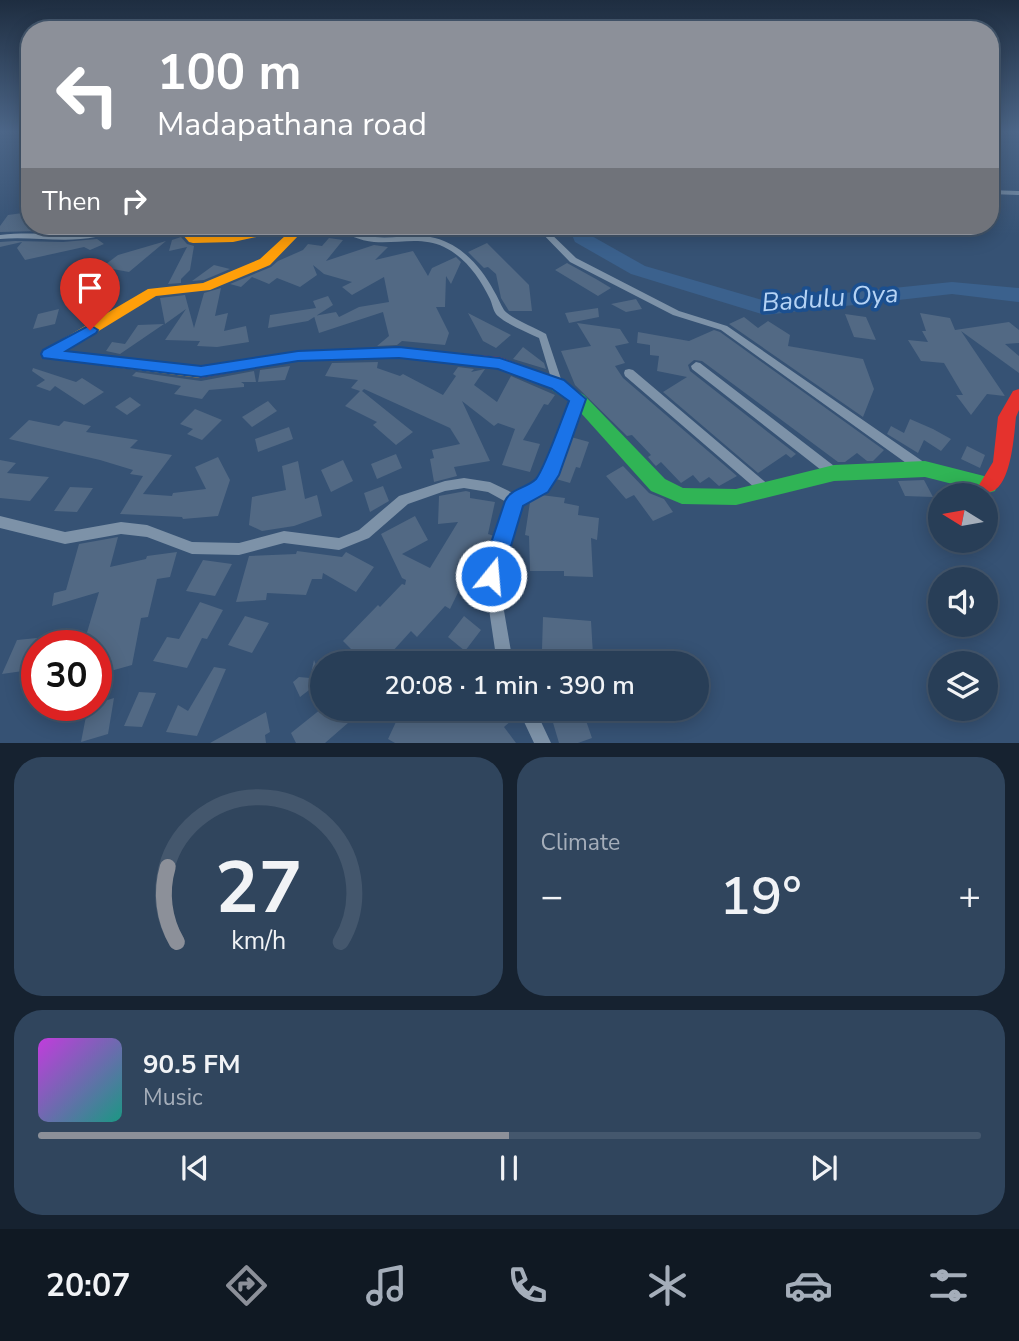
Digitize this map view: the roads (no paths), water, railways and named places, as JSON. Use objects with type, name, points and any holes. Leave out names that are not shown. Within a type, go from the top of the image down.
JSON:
[{"type":"street","points":[[999,192],[1019,193]]},
{"type":"street","points":[[0,237],[84,238],[97,235]]},
{"type":"street","points":[[189,235],[193,239],[247,235]]},
{"type":"street","points":[[294,235],[265,262],[205,287],[153,292],[49,354],[201,372],[298,356],[399,353],[500,363],[558,385],[578,399],[658,485],[682,496],[736,496],[834,473],[925,469],[987,486],[1002,464],[1007,417],[1019,395]]},
{"type":"street","points":[[359,235],[369,239],[422,238],[442,241],[461,254],[491,289],[501,314],[543,336],[558,385]]},
{"type":"street","points":[[548,235],[573,260],[676,313],[724,328],[925,469]]},
{"type":"street","points":[[385,245],[394,238]]},
{"type":"street","points":[[696,366],[834,473]]},
{"type":"street","points":[[629,373],[766,490]]},
{"type":"street","points":[[503,651],[491,576],[515,501],[541,486],[553,469],[555,455],[578,399]]},
{"type":"street","points":[[0,522],[65,538],[121,528],[147,531],[192,548],[239,549],[284,537],[339,544],[364,534],[404,500],[445,486],[464,483],[490,487],[515,501]]},
{"type":"street","points":[[532,721],[543,743]]},
{"type":"waterway","name":"Badulu Oya","points":[[581,235],[638,270],[765,308],[952,288],[1019,295]]}]
